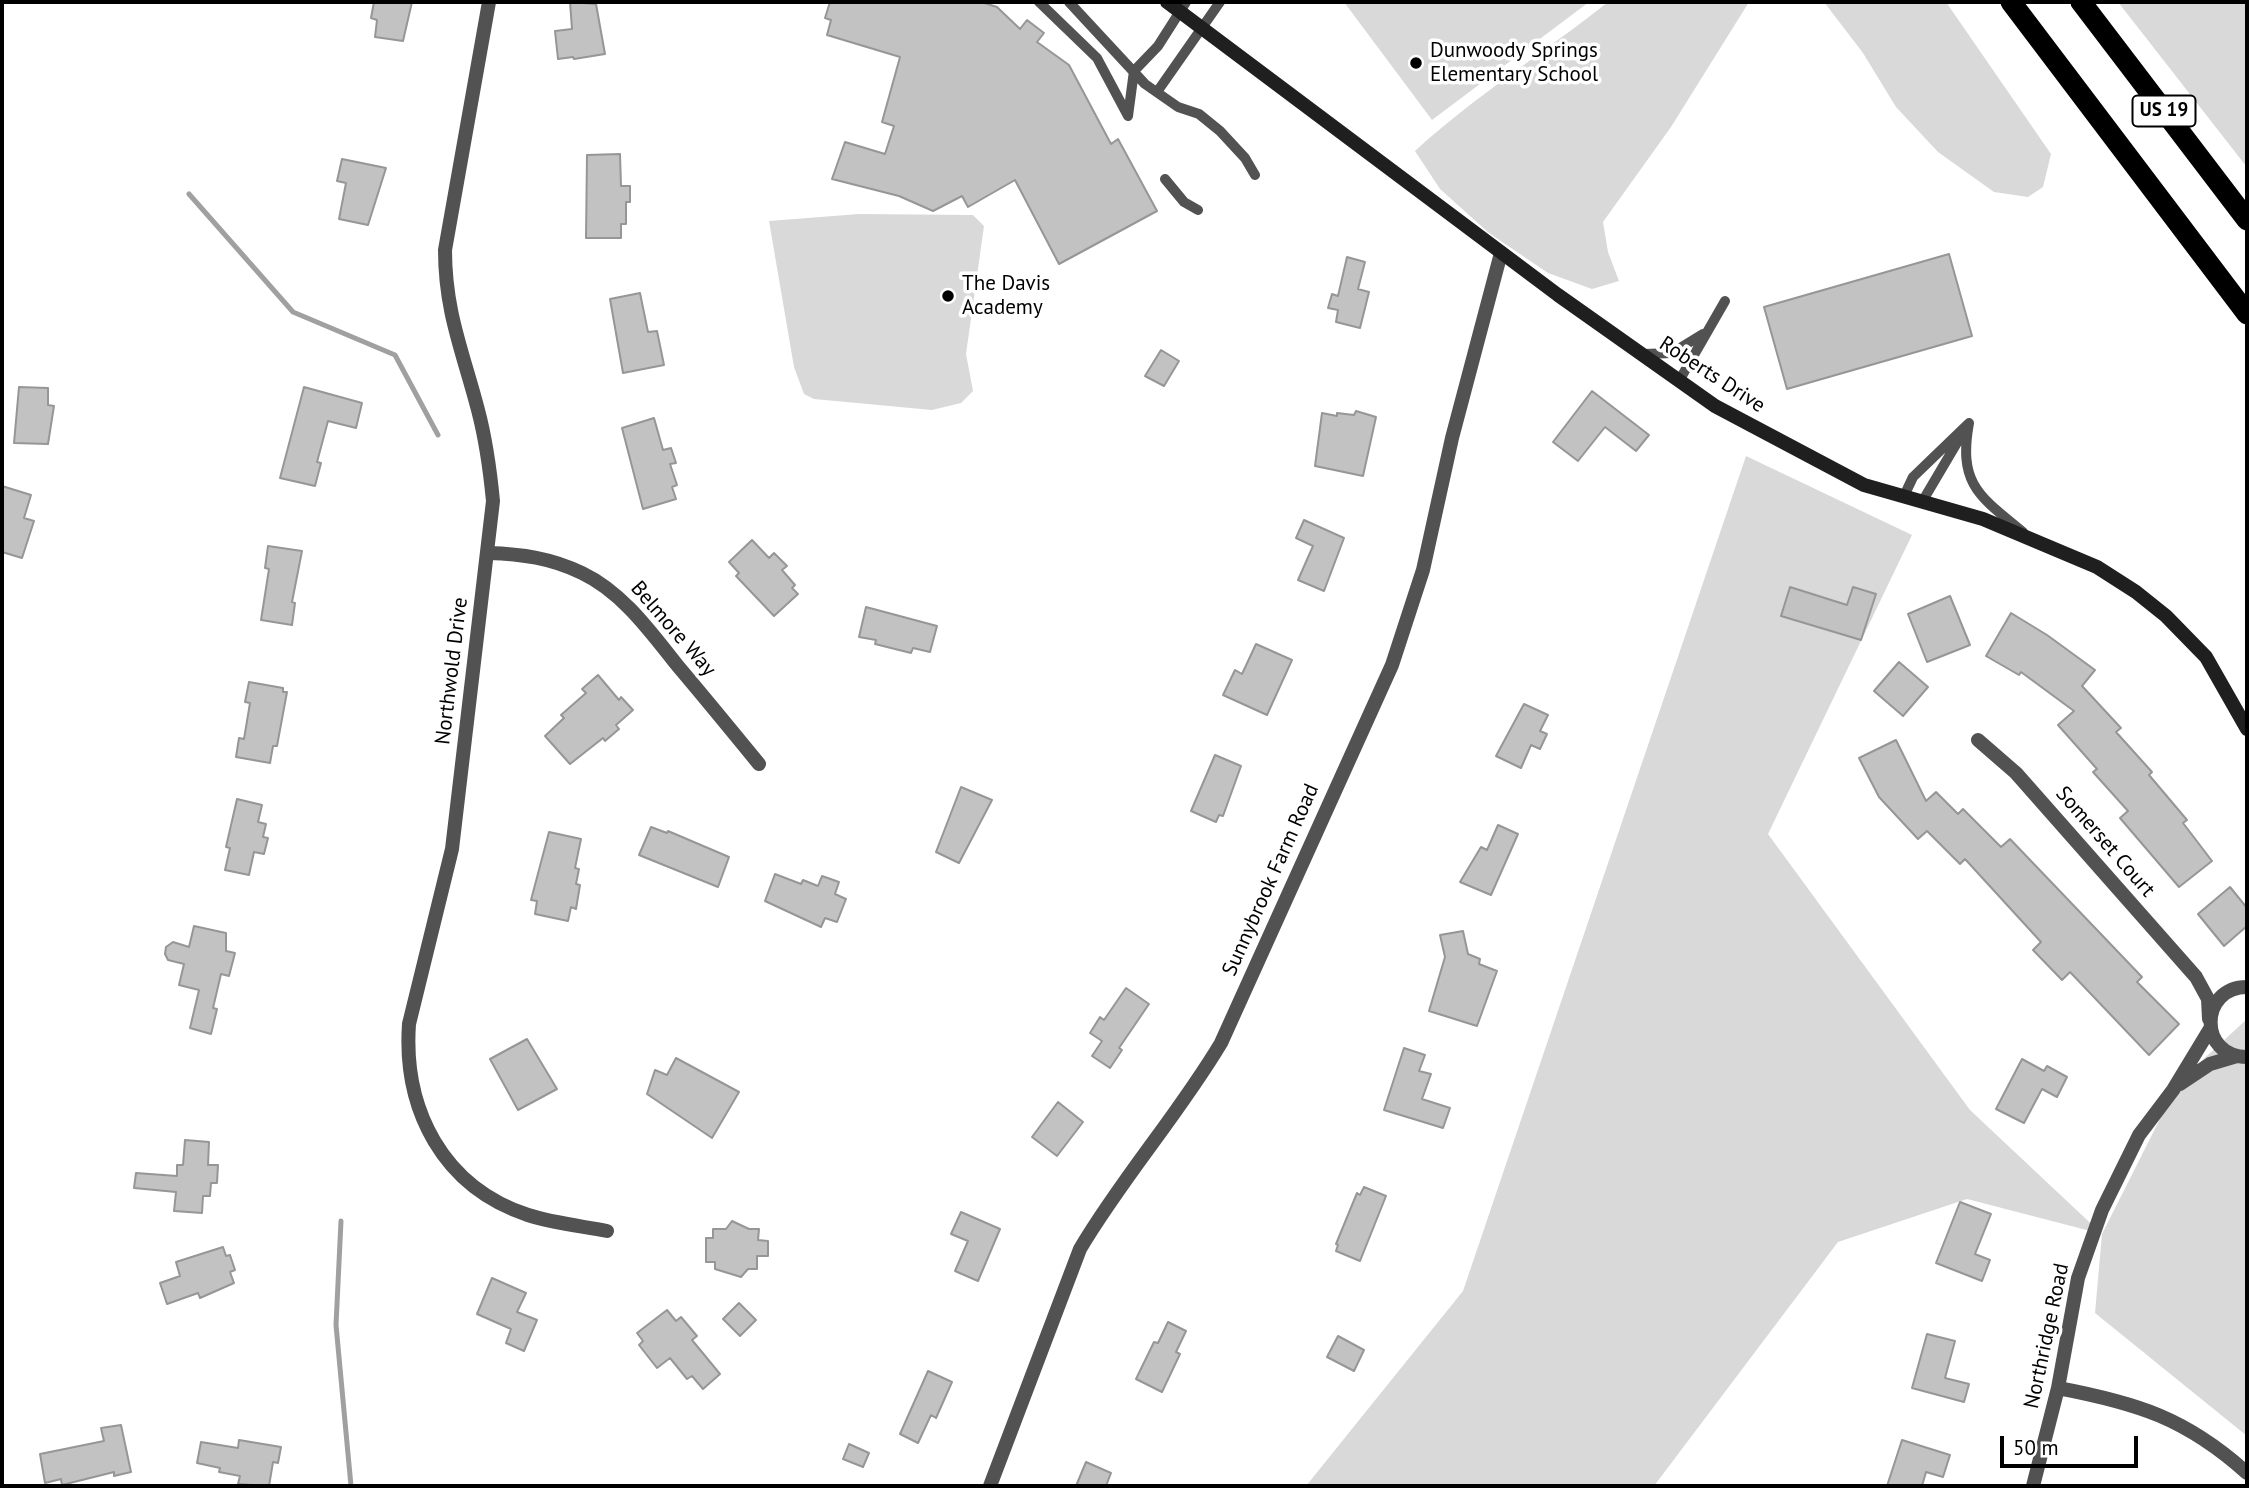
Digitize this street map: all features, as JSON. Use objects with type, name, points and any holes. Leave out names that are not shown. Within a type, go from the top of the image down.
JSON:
[{"type":"highway","name":"US 19","points":[[2011,2],[2247,314]]},
{"type":"highway","name":"US 19","points":[[2081,2],[2247,220]]},
{"type":"street","name":"Northwold Drive","points":[[489,2],[445,250],[445,272],[449,314],[478,410],[489,463],[493,501],[452,849],[409,1024],[407,1052],[411,1082],[420,1114],[435,1144],[456,1170],[501,1204],[529,1215],[607,1231]]},
{"type":"street","name":"Roberts Drive","points":[[1167,2],[1183,7],[1201,28],[1501,253],[1724,411],[1828,469],[1864,485],[1983,519],[2097,567],[2136,592],[2166,617],[2211,664],[2247,729]]},
{"type":"street","name":"Sunnybrook Farm Road","points":[[990,1486],[1080,1249],[1099,1217],[1188,1098],[1221,1043],[1392,665],[1423,570],[1452,438],[1501,253]]},
{"type":"street","name":"Belmore Way","points":[[488,553],[523,554],[555,561],[584,574],[611,591],[638,617],[759,764]]},
{"type":"street","name":"Somerset Court","points":[[1978,740],[2016,773],[2196,977],[2208,999],[2210,1024]]},
{"type":"street","points":[[2196,977],[2242,986]]},
{"type":"street","name":"Northridge Road","points":[[2033,1486],[2058,1388],[2078,1278],[2102,1210],[2139,1135],[2173,1090],[2210,1024],[2217,1000],[2242,986]]},
{"type":"street","name":"Northridge Road","points":[[2210,1024],[2220,1047],[2242,1056]]},
{"type":"street","name":"Northridge Road","points":[[2173,1090],[2210,1064],[2242,1056]]},
{"type":"street","points":[[2058,1388],[2124,1401],[2161,1414],[2204,1437],[2247,1473]]},
{"type":"lane","points":[[1040,2],[1097,58],[1128,116],[1133,71],[1158,46],[1183,7]]},
{"type":"lane","points":[[1069,2],[1133,71],[1157,92],[1178,107],[1199,114],[1220,131],[1245,158],[1255,175]]},
{"type":"lane","points":[[1157,92],[1220,2]]},
{"type":"lane","points":[[1166,179],[1184,202],[1199,210]]},
{"type":"lane","points":[[1679,381],[1725,301]]},
{"type":"lane","points":[[1640,353],[1662,355],[1682,350],[1712,323]]},
{"type":"lane","points":[[1904,496],[1913,477],[1969,423]]},
{"type":"lane","points":[[1922,502],[1969,423]]},
{"type":"lane","points":[[1969,423],[1965,456],[1970,482],[1987,502],[2033,540]]},
{"type":"shaded area","points":[[1344,2],[1589,2],[1432,120]]},
{"type":"shaded area","points":[[1608,2],[1749,2],[1671,127],[1603,222],[1608,252],[1619,281],[1592,289],[1548,273],[1489,233],[1440,189],[1415,151],[1461,112]]},
{"type":"shaded area","points":[[1824,2],[1946,2],[2051,154],[2043,187],[2028,197],[1994,192],[1938,152],[1896,107],[1863,53]]},
{"type":"shaded area","points":[[2118,2],[2247,2],[2247,168],[2246,166]]},
{"type":"shaded area","points":[[859,214],[973,215],[984,226],[966,354],[973,391],[961,403],[932,410],[814,399],[804,394],[794,367],[769,221]]},
{"type":"shaded area","points":[[1746,456],[1912,535],[1768,834],[1970,1110],[2102,1234],[1967,1199],[1838,1242],[1654,1486],[1306,1486],[1463,1291]]},
{"type":"shaded area","points":[[2247,1019],[2247,1436],[2095,1313],[2102,1234],[2167,1105],[2197,1065]]},
{"type":"building","points":[[374,2],[412,2],[403,41],[375,37],[377,20],[371,18]]},
{"type":"building","points":[[570,2],[596,4],[605,54],[558,59],[555,31],[572,29]]},
{"type":"building","points":[[830,2],[981,2],[997,7],[1020,29],[1027,20],[1044,33],[1037,42],[1069,65],[1111,144],[1118,139],[1157,211],[1059,264],[1015,180],[968,207],[962,196],[933,211],[899,196],[832,179],[845,142],[885,154],[894,126],[882,122],[900,57],[827,35],[831,20],[825,18]]},
{"type":"building","points":[[620,154],[621,186],[630,186],[630,202],[626,202],[626,224],[621,224],[621,238],[586,238],[587,155]]},
{"type":"building","points":[[342,159],[386,168],[368,225],[339,219],[346,183],[337,181]]},
{"type":"building","points":[[1949,254],[1972,336],[1787,389],[1764,307]]},
{"type":"building","points":[[1347,257],[1365,262],[1358,289],[1369,292],[1360,328],[1336,322],[1338,310],[1328,308],[1332,294],[1338,296]]},
{"type":"building","points":[[640,293],[648,332],[657,331],[664,365],[623,373],[610,299]]},
{"type":"building","points":[[1161,350],[1179,361],[1164,386],[1145,376]]},
{"type":"building","points":[[19,387],[48,388],[48,405],[54,406],[48,444],[14,443]]},
{"type":"building","points":[[304,387],[362,403],[356,428],[328,421],[317,462],[321,463],[315,486],[280,478]]},
{"type":"building","points":[[1592,391],[1649,435],[1636,451],[1605,427],[1578,461],[1553,442]]},
{"type":"building","points":[[1356,411],[1376,417],[1363,476],[1315,466],[1322,413],[1354,415]]},
{"type":"building","points":[[654,418],[663,450],[671,448],[676,463],[670,464],[677,485],[672,487],[676,499],[643,509],[622,428]]},
{"type":"building","points":[[2,486],[31,495],[24,518],[34,521],[22,558],[2,552]]},
{"type":"building","points":[[1304,520],[1344,538],[1324,591],[1298,580],[1313,546],[1296,538]]},
{"type":"building","points":[[752,540],[769,558],[774,553],[787,566],[782,570],[795,585],[792,588],[798,594],[774,616],[736,576],[739,573],[729,562]]},
{"type":"building","points":[[268,546],[302,551],[292,602],[295,603],[292,625],[261,620],[269,569],[265,568]]},
{"type":"building","points":[[1790,587],[1847,605],[1853,587],[1876,594],[1861,640],[1781,616]]},
{"type":"building","points":[[1950,596],[1970,645],[1927,662],[1908,614]]},
{"type":"building","points":[[866,607],[937,626],[930,652],[913,648],[911,653],[875,644],[876,640],[859,637]]},
{"type":"building","points":[[2011,613],[2095,670],[2082,686],[2121,728],[2116,732],[2152,772],[2149,775],[2187,820],[2183,823],[2212,861],[2179,887],[2120,818],[2128,811],[2093,772],[2097,769],[2058,725],[2074,711],[2021,672],[2019,675],[1986,656]]},
{"type":"building","points":[[1256,644],[1292,660],[1267,715],[1223,695],[1235,670],[1242,674]]},
{"type":"building","points":[[1899,662],[1928,687],[1903,716],[1874,691]]},
{"type":"building","points":[[598,675],[619,700],[621,697],[633,710],[616,725],[619,729],[605,741],[603,738],[570,764],[545,736],[564,718],[561,715],[586,693],[582,689]]},
{"type":"building","points":[[249,682],[283,688],[283,692],[287,692],[277,746],[273,746],[270,763],[236,757],[239,738],[244,739],[250,703],[245,702]]},
{"type":"building","points":[[1524,704],[1548,715],[1540,731],[1547,734],[1540,749],[1531,745],[1521,768],[1496,756]]},
{"type":"building","points":[[1896,740],[1926,801],[1936,792],[1958,814],[1963,809],[2001,847],[2010,839],[2142,977],[2137,982],[2179,1024],[2149,1055],[2070,972],[2062,980],[2033,950],[2041,942],[1965,859],[1960,864],[1927,831],[1918,839],[1879,797],[1859,758]]},
{"type":"building","points":[[1215,755],[1241,766],[1223,816],[1219,815],[1216,822],[1191,811]]},
{"type":"building","points":[[961,787],[992,800],[959,863],[936,852]]},
{"type":"building","points":[[237,799],[262,805],[258,822],[266,824],[263,837],[268,838],[264,854],[254,852],[249,875],[225,870],[230,848],[226,847]]},
{"type":"building","points":[[1498,825],[1518,834],[1491,895],[1460,882],[1481,847],[1487,850]]},
{"type":"building","points":[[651,827],[667,833],[668,831],[729,857],[718,887],[639,855]]},
{"type":"building","points":[[549,832],[581,839],[575,868],[579,869],[576,884],[580,885],[576,909],[571,907],[568,921],[535,914],[537,901],[531,900]]},
{"type":"building","points":[[775,874],[801,884],[803,880],[818,886],[822,876],[839,882],[835,894],[846,899],[837,922],[825,918],[821,927],[765,901]]},
{"type":"building","points":[[2230,887],[2247,908],[2247,926],[2224,946],[2198,914]]},
{"type":"building","points":[[194,926],[226,933],[226,951],[235,953],[229,976],[221,974],[213,1008],[217,1009],[211,1034],[190,1028],[199,990],[179,985],[184,964],[168,960],[165,954],[166,947],[173,942],[189,947]]},
{"type":"building","points":[[1463,931],[1468,954],[1480,959],[1479,964],[1497,971],[1477,1026],[1429,1011],[1445,957],[1440,935]]},
{"type":"building","points":[[1126,988],[1149,1004],[1119,1048],[1122,1050],[1110,1068],[1092,1056],[1102,1041],[1090,1033],[1100,1017],[1104,1020]]},
{"type":"building","points":[[527,1039],[557,1089],[518,1110],[490,1059]]},
{"type":"building","points":[[1404,1048],[1425,1055],[1419,1071],[1431,1074],[1422,1099],[1450,1108],[1443,1128],[1384,1110]]},
{"type":"building","points":[[676,1058],[739,1092],[712,1138],[647,1094],[655,1070],[667,1075]]},
{"type":"building","points":[[2022,1059],[2044,1071],[2047,1066],[2067,1077],[2057,1097],[2042,1089],[2024,1123],[1996,1109]]},
{"type":"building","points":[[1058,1102],[1083,1122],[1057,1156],[1032,1137]]},
{"type":"building","points":[[185,1140],[209,1142],[208,1165],[218,1165],[217,1183],[211,1183],[210,1196],[203,1196],[202,1213],[174,1211],[176,1192],[134,1188],[136,1173],[177,1176],[177,1165],[183,1165]]},
{"type":"building","points":[[1364,1187],[1386,1196],[1360,1261],[1336,1251],[1336,1244],[1357,1193],[1360,1195]]},
{"type":"building","points":[[1960,1202],[1991,1214],[1975,1254],[1990,1260],[1982,1281],[1936,1263]]},
{"type":"building","points":[[961,1212],[1000,1229],[978,1281],[955,1271],[968,1241],[951,1234]]},
{"type":"building","points":[[732,1221],[749,1229],[759,1229],[758,1240],[768,1241],[768,1256],[757,1256],[757,1269],[748,1269],[741,1277],[715,1269],[715,1262],[706,1262],[706,1238],[713,1238],[713,1229],[726,1229]]},
{"type":"building","points":[[223,1247],[226,1256],[230,1255],[235,1270],[230,1272],[234,1283],[200,1298],[198,1293],[167,1304],[160,1283],[180,1276],[176,1262]]},
{"type":"building","points":[[492,1278],[526,1293],[517,1312],[537,1320],[524,1351],[506,1343],[511,1329],[477,1314]]},
{"type":"building","points":[[739,1303],[756,1320],[740,1336],[723,1319]]},
{"type":"building","points":[[667,1310],[676,1321],[681,1317],[697,1336],[692,1340],[720,1374],[703,1389],[692,1376],[687,1379],[670,1358],[657,1368],[639,1345],[643,1341],[637,1333]]},
{"type":"building","points":[[1168,1322],[1186,1331],[1176,1352],[1180,1354],[1162,1392],[1136,1379],[1154,1342],[1158,1343]]},
{"type":"building","points":[[1927,1334],[1955,1341],[1945,1378],[1969,1384],[1964,1402],[1912,1388]]},
{"type":"building","points":[[1338,1336],[1364,1350],[1354,1371],[1327,1357]]},
{"type":"building","points":[[928,1371],[952,1382],[936,1418],[931,1415],[918,1443],[900,1434]]},
{"type":"building","points":[[121,1425],[131,1472],[114,1476],[114,1472],[62,1485],[61,1479],[45,1483],[40,1454],[104,1441],[101,1428]]},
{"type":"building","points":[[239,1440],[281,1447],[278,1463],[273,1462],[269,1486],[238,1484],[240,1476],[219,1472],[220,1468],[197,1463],[201,1442],[238,1448]]},
{"type":"building","points":[[1902,1440],[1950,1455],[1943,1477],[1926,1472],[1922,1486],[1887,1486]]},
{"type":"building","points":[[849,1444],[869,1453],[863,1467],[843,1459]]},
{"type":"building","points":[[1086,1462],[1111,1473],[1106,1486],[1076,1486]]},
{"type":"waterway","points":[[189,194],[293,312],[395,355],[438,435]]},
{"type":"waterway","points":[[341,1221],[336,1325],[351,1486]]},
{"type":"place","name":"Dunwoody Springs Elementary School","points":[[1416,63]]},
{"type":"place","name":"The Davis Academy","points":[[948,296]]}]
